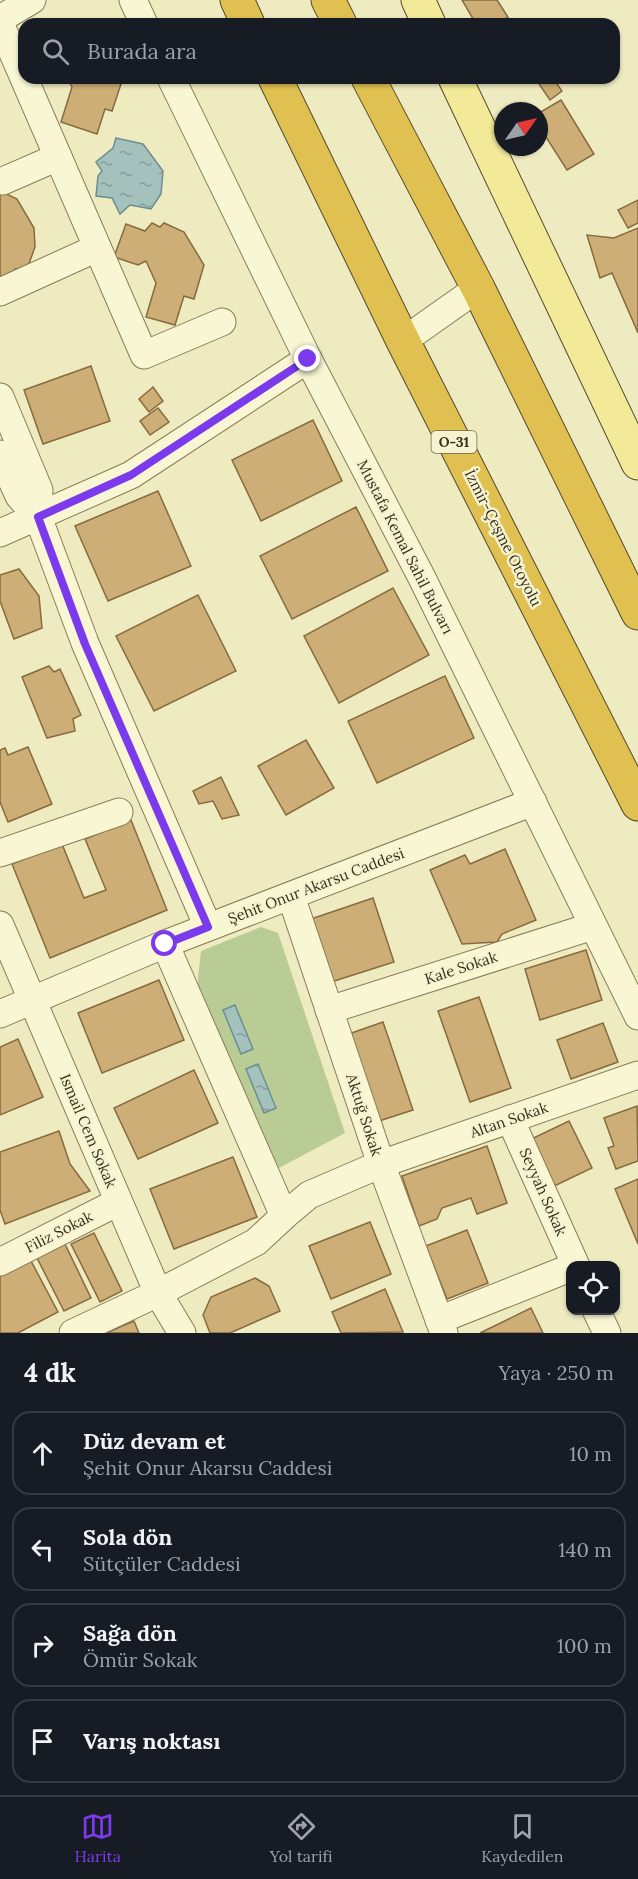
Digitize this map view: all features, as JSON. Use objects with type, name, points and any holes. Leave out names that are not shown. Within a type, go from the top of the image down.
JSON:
[{"type":"highway","points":[[237,0],[245,18]]},
{"type":"highway","points":[[328,0],[337,18]]},
{"type":"highway","name":"İzmir-Çeşme Otoyolu","points":[[278,84],[403,341],[638,804]]},
{"type":"highway","points":[[371,84],[478,288],[638,613]]},
{"type":"main road","points":[[417,0],[426,18]]},
{"type":"main road","points":[[458,84],[638,463]]},
{"type":"street","points":[[0,19],[32,0]]},
{"type":"street","points":[[133,0],[141,18]]},
{"type":"street","points":[[0,23],[18,65]]},
{"type":"street","points":[[26,84],[144,355],[222,322]]},
{"type":"street","name":"Mustafa Kemal Sahil Bulvarı","points":[[174,84],[308,359],[421,576],[638,1016]]},
{"type":"street","points":[[3,181],[58,157]]},
{"type":"street","points":[[0,292],[98,248]]},
{"type":"street","points":[[403,341],[478,288]]},
{"type":"street","points":[[0,533],[131,475],[308,359]]},
{"type":"street","points":[[0,397],[39,490],[38,517]]},
{"type":"street","points":[[0,454],[19,496],[38,517],[85,644],[208,927]]},
{"type":"street","name":"Şehit Onur Akarsu Caddesi","points":[[0,1014],[165,944],[533,802]]},
{"type":"street","points":[[0,853],[119,812]]},
{"type":"street","name":"Aktuğ Sokak","points":[[291,896],[381,1164],[442,1327]]},
{"type":"street","name":"Ismail Cem Sokak","points":[[0,925],[158,1293],[183,1333]]},
{"type":"street","name":"Kale Sokak","points":[[329,1010],[593,926]]},
{"type":"street","points":[[165,944],[284,1216]]},
{"type":"street","name":"Altan Sokak","points":[[73,1333],[158,1293],[256,1242],[309,1195],[381,1164],[638,1075]]},
{"type":"street","name":"Seyyah Sokak","points":[[510,1119],[574,1261]]},
{"type":"street","name":"Filiz Sokak","points":[[0,1262],[118,1202]]},
{"type":"street","points":[[442,1327],[566,1270]]},
{"type":"street","points":[[598,1315],[607,1333]]},
{"type":"green space","points":[[261,927],[278,933],[345,1133],[275,1170],[197,987],[201,951]]},
{"type":"water","points":[[116,138],[143,144],[163,171],[161,194],[151,209],[130,205],[120,214],[112,198],[96,196],[98,176],[102,171],[96,162],[113,148]]},
{"type":"water","points":[[235,1005],[253,1049],[241,1054],[223,1010]]},
{"type":"water","points":[[258,1064],[276,1108],[264,1113],[246,1069]]},
{"type":"building","points":[[462,0],[497,0],[508,17],[506,18],[472,18]]},
{"type":"building","points":[[70,84],[121,84],[112,111],[105,109],[97,134],[61,122],[72,87]]},
{"type":"building","points":[[539,84],[557,84],[562,91],[550,100]]},
{"type":"building","points":[[561,100],[594,154],[567,170],[548,140],[548,108]]},
{"type":"building","points":[[0,191],[17,199],[34,228],[35,247],[27,269],[15,269],[9,288],[0,284]]},
{"type":"building","points":[[638,200],[638,223],[628,228],[618,210]]},
{"type":"building","points":[[152,223],[160,227],[164,223],[184,232],[204,265],[194,299],[184,296],[175,325],[146,317],[156,283],[146,261],[138,265],[114,257],[126,224],[145,231]]},
{"type":"building","points":[[638,228],[638,333],[612,273],[600,278],[587,235],[614,238]]},
{"type":"building","points":[[91,366],[110,421],[43,444],[24,390]]},
{"type":"building","points":[[153,387],[163,401],[149,412],[139,399]]},
{"type":"building","points":[[158,408],[169,422],[150,435],[140,421]]},
{"type":"building","points":[[313,420],[342,481],[261,521],[232,460]]},
{"type":"building","points":[[158,491],[191,566],[108,601],[75,526]]},
{"type":"building","points":[[356,507],[388,571],[292,619],[260,556]]},
{"type":"building","points":[[19,569],[39,596],[42,628],[14,639],[0,601],[0,575]]},
{"type":"building","points":[[393,588],[429,655],[339,703],[304,636]]},
{"type":"building","points":[[198,595],[236,671],[154,711],[116,636]]},
{"type":"building","points":[[49,666],[54,672],[60,669],[81,715],[73,719],[75,731],[47,738],[22,677]]},
{"type":"building","points":[[445,676],[474,738],[377,783],[348,721]]},
{"type":"building","points":[[306,740],[334,788],[286,815],[258,766]]},
{"type":"building","points":[[28,747],[52,804],[8,822],[0,802],[0,750],[5,748],[8,755]]},
{"type":"building","points":[[221,777],[239,815],[222,819],[213,801],[199,804],[193,791]]},
{"type":"building","points":[[131,820],[167,910],[50,958],[12,864],[62,844],[84,898],[106,890],[85,839]]},
{"type":"building","points":[[505,849],[536,920],[502,934],[497,942],[462,944],[430,870],[465,855],[470,864]]},
{"type":"building","points":[[373,898],[394,962],[331,982],[311,919]]},
{"type":"building","points":[[586,950],[602,1000],[540,1020],[525,969]]},
{"type":"building","points":[[159,980],[184,1040],[102,1073],[78,1013]]},
{"type":"building","points":[[479,997],[511,1088],[470,1102],[438,1011]]},
{"type":"building","points":[[383,1022],[413,1110],[373,1123],[343,1036]]},
{"type":"building","points":[[603,1023],[618,1062],[571,1079],[557,1040]]},
{"type":"building","points":[[18,1039],[43,1097],[0,1115],[0,1047]]},
{"type":"building","points":[[194,1070],[218,1123],[138,1159],[114,1108]]},
{"type":"building","points":[[637,1106],[638,1161],[616,1169],[608,1148],[614,1146],[604,1118]]},
{"type":"building","points":[[569,1121],[592,1168],[548,1189],[525,1142]]},
{"type":"building","points":[[59,1131],[70,1164],[90,1191],[5,1224],[0,1210],[0,1152]]},
{"type":"building","points":[[487,1146],[507,1203],[477,1214],[471,1198],[442,1208],[437,1219],[419,1226],[402,1176]]},
{"type":"building","points":[[233,1157],[257,1217],[174,1249],[150,1189]]},
{"type":"building","points":[[638,1179],[638,1244],[615,1189]]},
{"type":"building","points":[[370,1222],[391,1274],[331,1299],[309,1246]]},
{"type":"building","points":[[467,1230],[488,1283],[447,1299],[426,1246]]},
{"type":"building","points":[[94,1233],[122,1291],[100,1302],[71,1244]]},
{"type":"building","points":[[64,1242],[91,1298],[64,1311],[36,1256]]},
{"type":"building","points":[[30,1259],[58,1312],[18,1333],[0,1333],[0,1275]]},
{"type":"building","points":[[255,1278],[269,1286],[280,1311],[230,1333],[210,1333],[203,1315],[211,1297]]},
{"type":"building","points":[[385,1289],[403,1332],[341,1333],[332,1312]]},
{"type":"building","points":[[531,1308],[543,1333],[480,1333]]},
{"type":"building","points":[[134,1321],[139,1333],[106,1333]]},
{"type":"route","points":[[165,944],[208,927],[85,644],[38,517],[131,475],[308,359]]}]
